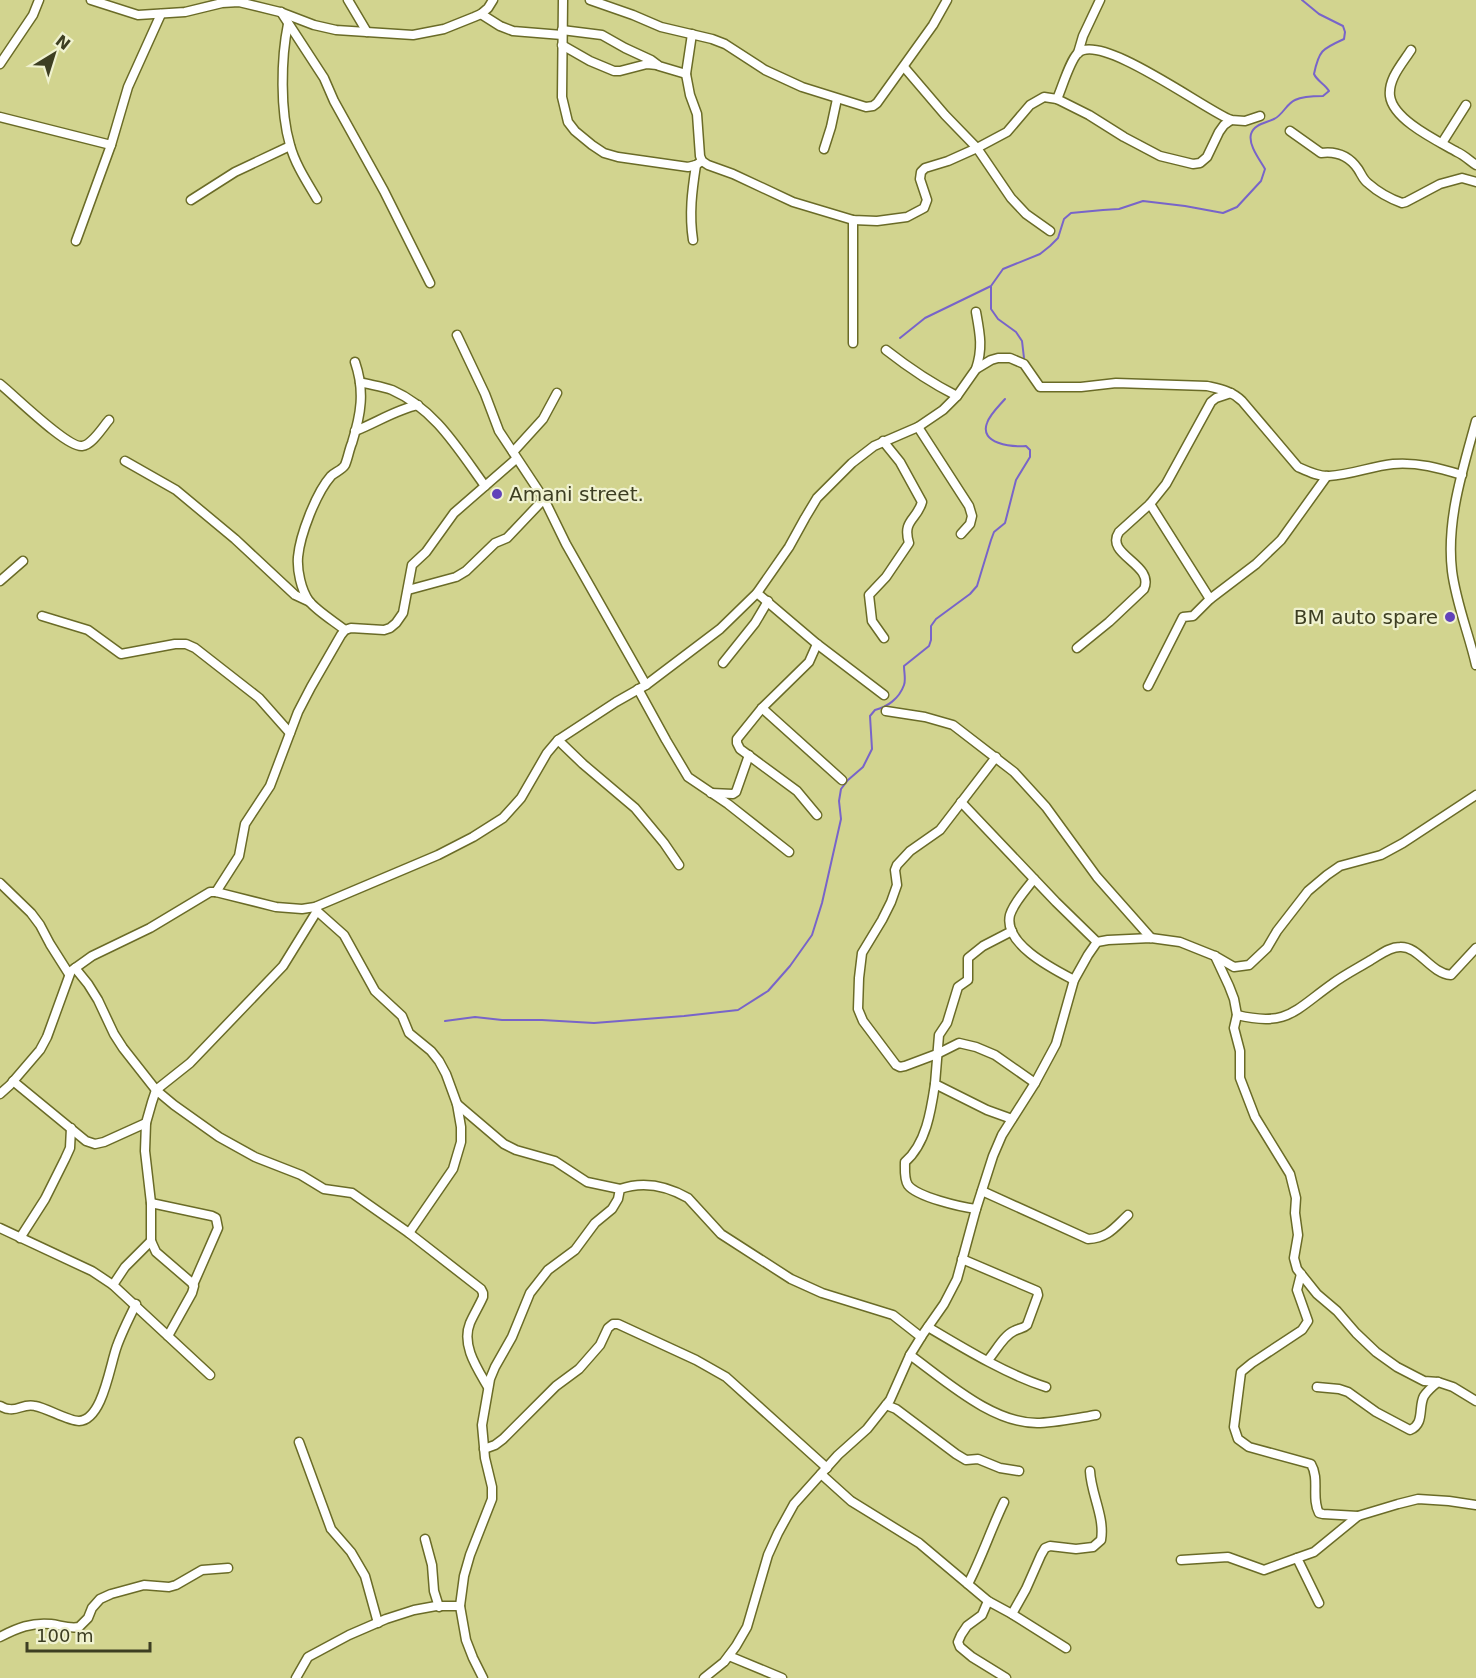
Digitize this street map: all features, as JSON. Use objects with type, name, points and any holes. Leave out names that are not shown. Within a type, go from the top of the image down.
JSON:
[{"type":"street","points":[[0,64],[33,15],[39,0]]},
{"type":"street","points":[[91,0],[116,4],[138,15],[184,12],[221,1],[240,1],[336,30],[412,34],[444,29],[481,14],[493,0]]},
{"type":"street","points":[[348,0],[367,32]]},
{"type":"street","points":[[563,0],[562,98],[568,122],[592,146],[618,157],[688,167],[699,163],[708,165],[794,202],[853,219],[877,221],[907,216],[924,208],[927,200],[920,179],[921,172],[925,168],[948,161],[1007,132],[1030,105],[1044,97],[1057,99],[1089,115],[1160,156],[1193,164],[1200,163],[1207,157],[1218,132],[1231,120]]},
{"type":"street","points":[[590,0],[661,27],[725,44],[765,70],[802,87],[866,107],[877,103],[933,25],[947,0]]},
{"type":"street","points":[[1057,99],[1100,0]]},
{"type":"street","points":[[280,12],[324,78],[430,283]]},
{"type":"street","points":[[76,241],[111,145],[128,87],[161,14]]},
{"type":"street","points":[[481,14],[513,31],[602,35],[659,66]]},
{"type":"street","points":[[288,24],[283,60],[287,132],[290,146],[317,199]]},
{"type":"street","points":[[692,34],[686,74],[697,114],[700,156],[690,198],[693,240]]},
{"type":"street","points":[[562,45],[614,71],[620,72],[647,64],[686,74]]},
{"type":"street","points":[[1078,53],[1086,49],[1108,53],[1153,74],[1231,120],[1245,121],[1260,116]]},
{"type":"street","points":[[1411,50],[1393,79],[1390,97],[1396,110],[1409,123],[1476,165]]},
{"type":"street","points":[[904,67],[951,122],[977,148],[1011,198],[1026,214],[1050,231]]},
{"type":"street","points":[[824,149],[837,99]]},
{"type":"street","points":[[1442,143],[1466,105]]},
{"type":"street","points":[[0,117],[111,145]]},
{"type":"street","points":[[1290,131],[1322,153],[1333,152],[1342,156],[1358,168],[1362,178],[1370,186],[1402,203],[1440,184],[1462,178],[1476,182]]},
{"type":"street","points":[[191,200],[235,172],[290,146]]},
{"type":"street","points":[[853,219],[853,343]]},
{"type":"street","points":[[0,1094],[44,1044],[72,971],[92,956],[150,928],[205,894],[216,892],[276,907],[316,909],[438,855],[503,818],[520,798],[558,740],[642,687],[720,629],[758,592],[789,547],[818,498],[852,463],[883,441],[918,427],[943,410],[957,396],[976,369],[980,357],[981,339],[976,312]]},
{"type":"street","points":[[457,335],[486,394],[499,431],[544,499],[682,769],[688,777],[728,804],[789,852]]},
{"type":"street","points":[[886,350],[924,379],[957,396]]},
{"type":"street","points":[[976,369],[990,360],[1010,358],[1024,364],[1040,387],[1081,387],[1116,383],[1207,386],[1232,393],[1253,412],[1283,451],[1306,471],[1327,476],[1379,466],[1411,464],[1439,468],[1462,475]]},
{"type":"street","points":[[310,602],[301,584],[298,559],[314,503],[331,477],[344,467],[361,411],[360,382],[355,362]]},
{"type":"street","points":[[360,382],[390,389],[418,405],[436,421],[485,486]]},
{"type":"street","points":[[0,384],[50,428],[75,446],[81,447],[88,444],[109,420]]},
{"type":"street","points":[[0,399],[8,390]]},
{"type":"street","points":[[216,892],[239,856],[245,824],[270,786],[310,687],[332,648],[345,630],[390,628],[403,613],[412,565],[426,552],[454,513],[515,455],[543,419],[557,393]]},
{"type":"street","points":[[1077,648],[1110,622],[1144,589],[1147,583],[1145,576],[1124,555],[1116,543],[1116,537],[1150,504],[1166,484],[1211,402],[1232,393]]},
{"type":"street","points":[[355,431],[410,406],[418,405]]},
{"type":"street","points":[[1476,421],[1452,519],[1450,541],[1452,573],[1476,665]]},
{"type":"street","points":[[918,427],[969,506],[972,516],[970,524],[961,534]]},
{"type":"street","points":[[883,441],[900,462],[922,502],[921,508],[909,522],[906,534],[909,543],[886,577],[869,595],[872,621],[884,638]]},
{"type":"street","points":[[125,461],[176,490],[235,539],[295,595],[310,602],[345,630]]},
{"type":"street","points":[[1148,686],[1183,618],[1193,616],[1210,599],[1256,564],[1281,540],[1327,476]]},
{"type":"street","points":[[408,590],[456,577],[466,571],[495,543],[507,537],[544,499]]},
{"type":"street","points":[[1150,504],[1210,599]]},
{"type":"street","points":[[0,580],[23,561]]},
{"type":"street","points":[[758,592],[817,644],[884,695]]},
{"type":"street","points":[[723,663],[755,623],[768,601]]},
{"type":"street","points":[[42,616],[88,630],[121,654],[175,644],[186,644],[195,648],[259,698],[290,733]]},
{"type":"street","points":[[817,644],[809,662],[762,708],[737,739],[740,748],[797,791],[817,815]]},
{"type":"street","points":[[762,708],[842,780]]},
{"type":"street","points":[[886,711],[925,717],[952,725],[996,757],[1030,789],[1097,877],[1151,938]]},
{"type":"street","points":[[558,740],[635,808],[679,865]]},
{"type":"street","points":[[711,793],[733,794],[736,792],[749,755]]},
{"type":"street","points":[[996,757],[940,830],[910,851],[897,865],[895,870],[897,885],[882,920],[862,952],[858,1009],[863,1021],[896,1065],[900,1067],[937,1054],[959,1043],[995,1054],[1035,1083]]},
{"type":"street","points":[[704,1678],[724,1662],[747,1627],[768,1555],[794,1504],[867,1429],[890,1400],[910,1355],[957,1280],[976,1209],[997,1146],[1056,1044],[1074,980],[1097,942],[1151,938],[1180,942],[1215,956],[1234,967],[1249,964],[1267,948],[1308,891],[1326,875],[1340,866],[1381,855],[1476,795]]},
{"type":"street","points":[[961,802],[1097,942]]},
{"type":"street","points":[[1034,879],[1010,915],[1013,937],[1029,952],[1074,980]]},
{"type":"street","points":[[0,883],[31,913],[50,944],[72,971],[88,984],[114,1034],[156,1090],[198,1123],[255,1157],[301,1175],[324,1189],[352,1193],[478,1286],[483,1293],[470,1325],[469,1346],[488,1387]]},
{"type":"street","points":[[193,1285],[156,1252],[150,1240],[151,1203],[145,1150],[146,1123],[156,1090],[190,1063],[283,966],[316,909]]},
{"type":"street","points":[[316,909],[344,935],[375,991],[402,1016],[409,1033],[431,1051],[439,1061],[457,1104],[461,1142],[453,1169],[409,1233]]},
{"type":"street","points":[[976,1209],[938,1200],[915,1191],[907,1184],[905,1162],[915,1154],[928,1123],[935,1084],[939,1035],[947,1023],[958,987],[968,980],[968,958],[983,946],[1012,931]]},
{"type":"street","points":[[1237,1016],[1262,1020],[1289,1016],[1333,983],[1389,949],[1401,946],[1413,950],[1432,968],[1443,974],[1451,975],[1476,948]]},
{"type":"street","points":[[1215,956],[1229,986],[1237,1016],[1234,1028],[1240,1051],[1240,1078],[1255,1117],[1290,1174],[1296,1198],[1295,1213],[1298,1235],[1294,1258],[1301,1274],[1317,1294],[1337,1311],[1376,1352],[1397,1367],[1424,1381],[1438,1382],[1453,1387],[1476,1401]]},
{"type":"street","points":[[13,1081],[86,1141],[95,1144],[146,1123]]},
{"type":"street","points":[[935,1084],[987,1110],[1012,1119]]},
{"type":"street","points":[[457,1104],[504,1144],[516,1150],[555,1161],[587,1182],[620,1190],[632,1185],[644,1184],[682,1194],[721,1234],[791,1279],[822,1293],[892,1315],[921,1337]]},
{"type":"street","points":[[20,1238],[45,1199],[65,1159],[70,1148],[71,1128]]},
{"type":"street","points":[[483,1678],[466,1640],[460,1606],[470,1556],[492,1499],[482,1425],[488,1387],[530,1293],[548,1270],[575,1250],[595,1223],[612,1209],[620,1190]]},
{"type":"street","points":[[982,1191],[1088,1239],[1105,1236],[1128,1215]]},
{"type":"street","points":[[151,1203],[212,1216],[216,1218],[218,1228],[193,1285],[194,1289],[168,1336]]},
{"type":"street","points":[[0,1228],[92,1271],[113,1285],[210,1375]]},
{"type":"street","points":[[113,1285],[124,1267],[150,1240]]},
{"type":"street","points":[[962,1259],[1037,1291],[1038,1295],[1027,1325],[1007,1336],[988,1360]]},
{"type":"street","points":[[1301,1274],[1297,1290],[1308,1321],[1302,1330],[1241,1372],[1235,1416],[1235,1433],[1238,1439],[1250,1447],[1311,1464],[1316,1481],[1316,1506],[1319,1513],[1323,1515],[1358,1516],[1418,1499],[1476,1505]]},
{"type":"street","points":[[0,1406],[9,1410],[25,1404],[33,1405],[75,1421],[88,1416],[93,1412],[103,1394],[118,1343],[136,1304]]},
{"type":"street","points":[[484,1449],[503,1439],[556,1386],[579,1369],[600,1346],[608,1328],[612,1324],[618,1324],[696,1360],[726,1377],[824,1471],[851,1501],[919,1543],[988,1601],[1066,1648]]},
{"type":"street","points":[[928,1327],[1030,1382],[1046,1387]]},
{"type":"street","points":[[910,1355],[991,1412],[1038,1423],[1096,1415]]},
{"type":"street","points":[[1317,1387],[1348,1392],[1376,1412],[1410,1430],[1418,1424],[1423,1397],[1438,1382]]},
{"type":"street","points":[[886,1405],[896,1409],[956,1455],[966,1460],[978,1459],[1000,1468],[1019,1472]]},
{"type":"street","points":[[298,1442],[331,1529],[351,1552],[365,1576],[378,1623]]},
{"type":"street","points":[[1012,1614],[1045,1548],[1050,1546],[1076,1549],[1094,1548],[1101,1540],[1102,1526],[1090,1471]]},
{"type":"street","points":[[968,1584],[981,1560],[1004,1502]]},
{"type":"street","points":[[1181,1560],[1228,1557],[1264,1570],[1314,1552],[1358,1516]]},
{"type":"street","points":[[425,1539],[439,1607]]},
{"type":"street","points":[[1297,1558],[1319,1603]]},
{"type":"street","points":[[0,1637],[29,1624],[79,1627],[88,1618],[92,1608],[100,1599],[111,1594],[144,1585],[169,1587],[202,1570],[228,1568]]},
{"type":"street","points":[[988,1601],[982,1615],[967,1626],[958,1642],[960,1647],[972,1657],[1006,1678]]},
{"type":"street","points":[[296,1678],[308,1657],[349,1635],[414,1610],[460,1606]]},
{"type":"street","points":[[729,1656],[782,1678]]},
{"type":"waterway","points":[[900,338],[925,318],[991,286],[1003,269],[1040,254],[1058,238],[1064,219],[1071,213],[1119,209],[1143,201],[1223,213],[1237,207],[1261,181],[1265,169],[1251,143],[1253,131],[1257,126],[1277,117],[1295,100],[1323,96],[1329,91],[1314,74],[1316,66],[1323,51],[1344,39],[1345,32],[1343,26],[1319,14],[1302,0]]},
{"type":"waterway","points":[[991,287],[991,309],[998,319],[1016,332],[1022,341],[1024,358]]},
{"type":"waterway","points":[[445,1021],[475,1017],[594,1023],[684,1016],[738,1010],[768,991],[790,966],[812,935],[822,903],[841,819],[839,801],[841,789],[863,767],[872,749],[870,716],[875,710],[884,707],[896,698],[902,690],[905,683],[904,666],[929,646],[931,626],[936,619],[970,594],[977,586],[994,532],[1005,523],[1016,480],[1030,457],[1030,450],[1026,446],[1005,445],[988,436],[986,430],[988,420],[1005,399]]},
{"type":"place","name":"Amani street.","points":[[497,494]]},
{"type":"place","name":"BM auto spare","points":[[1450,617]]}]
